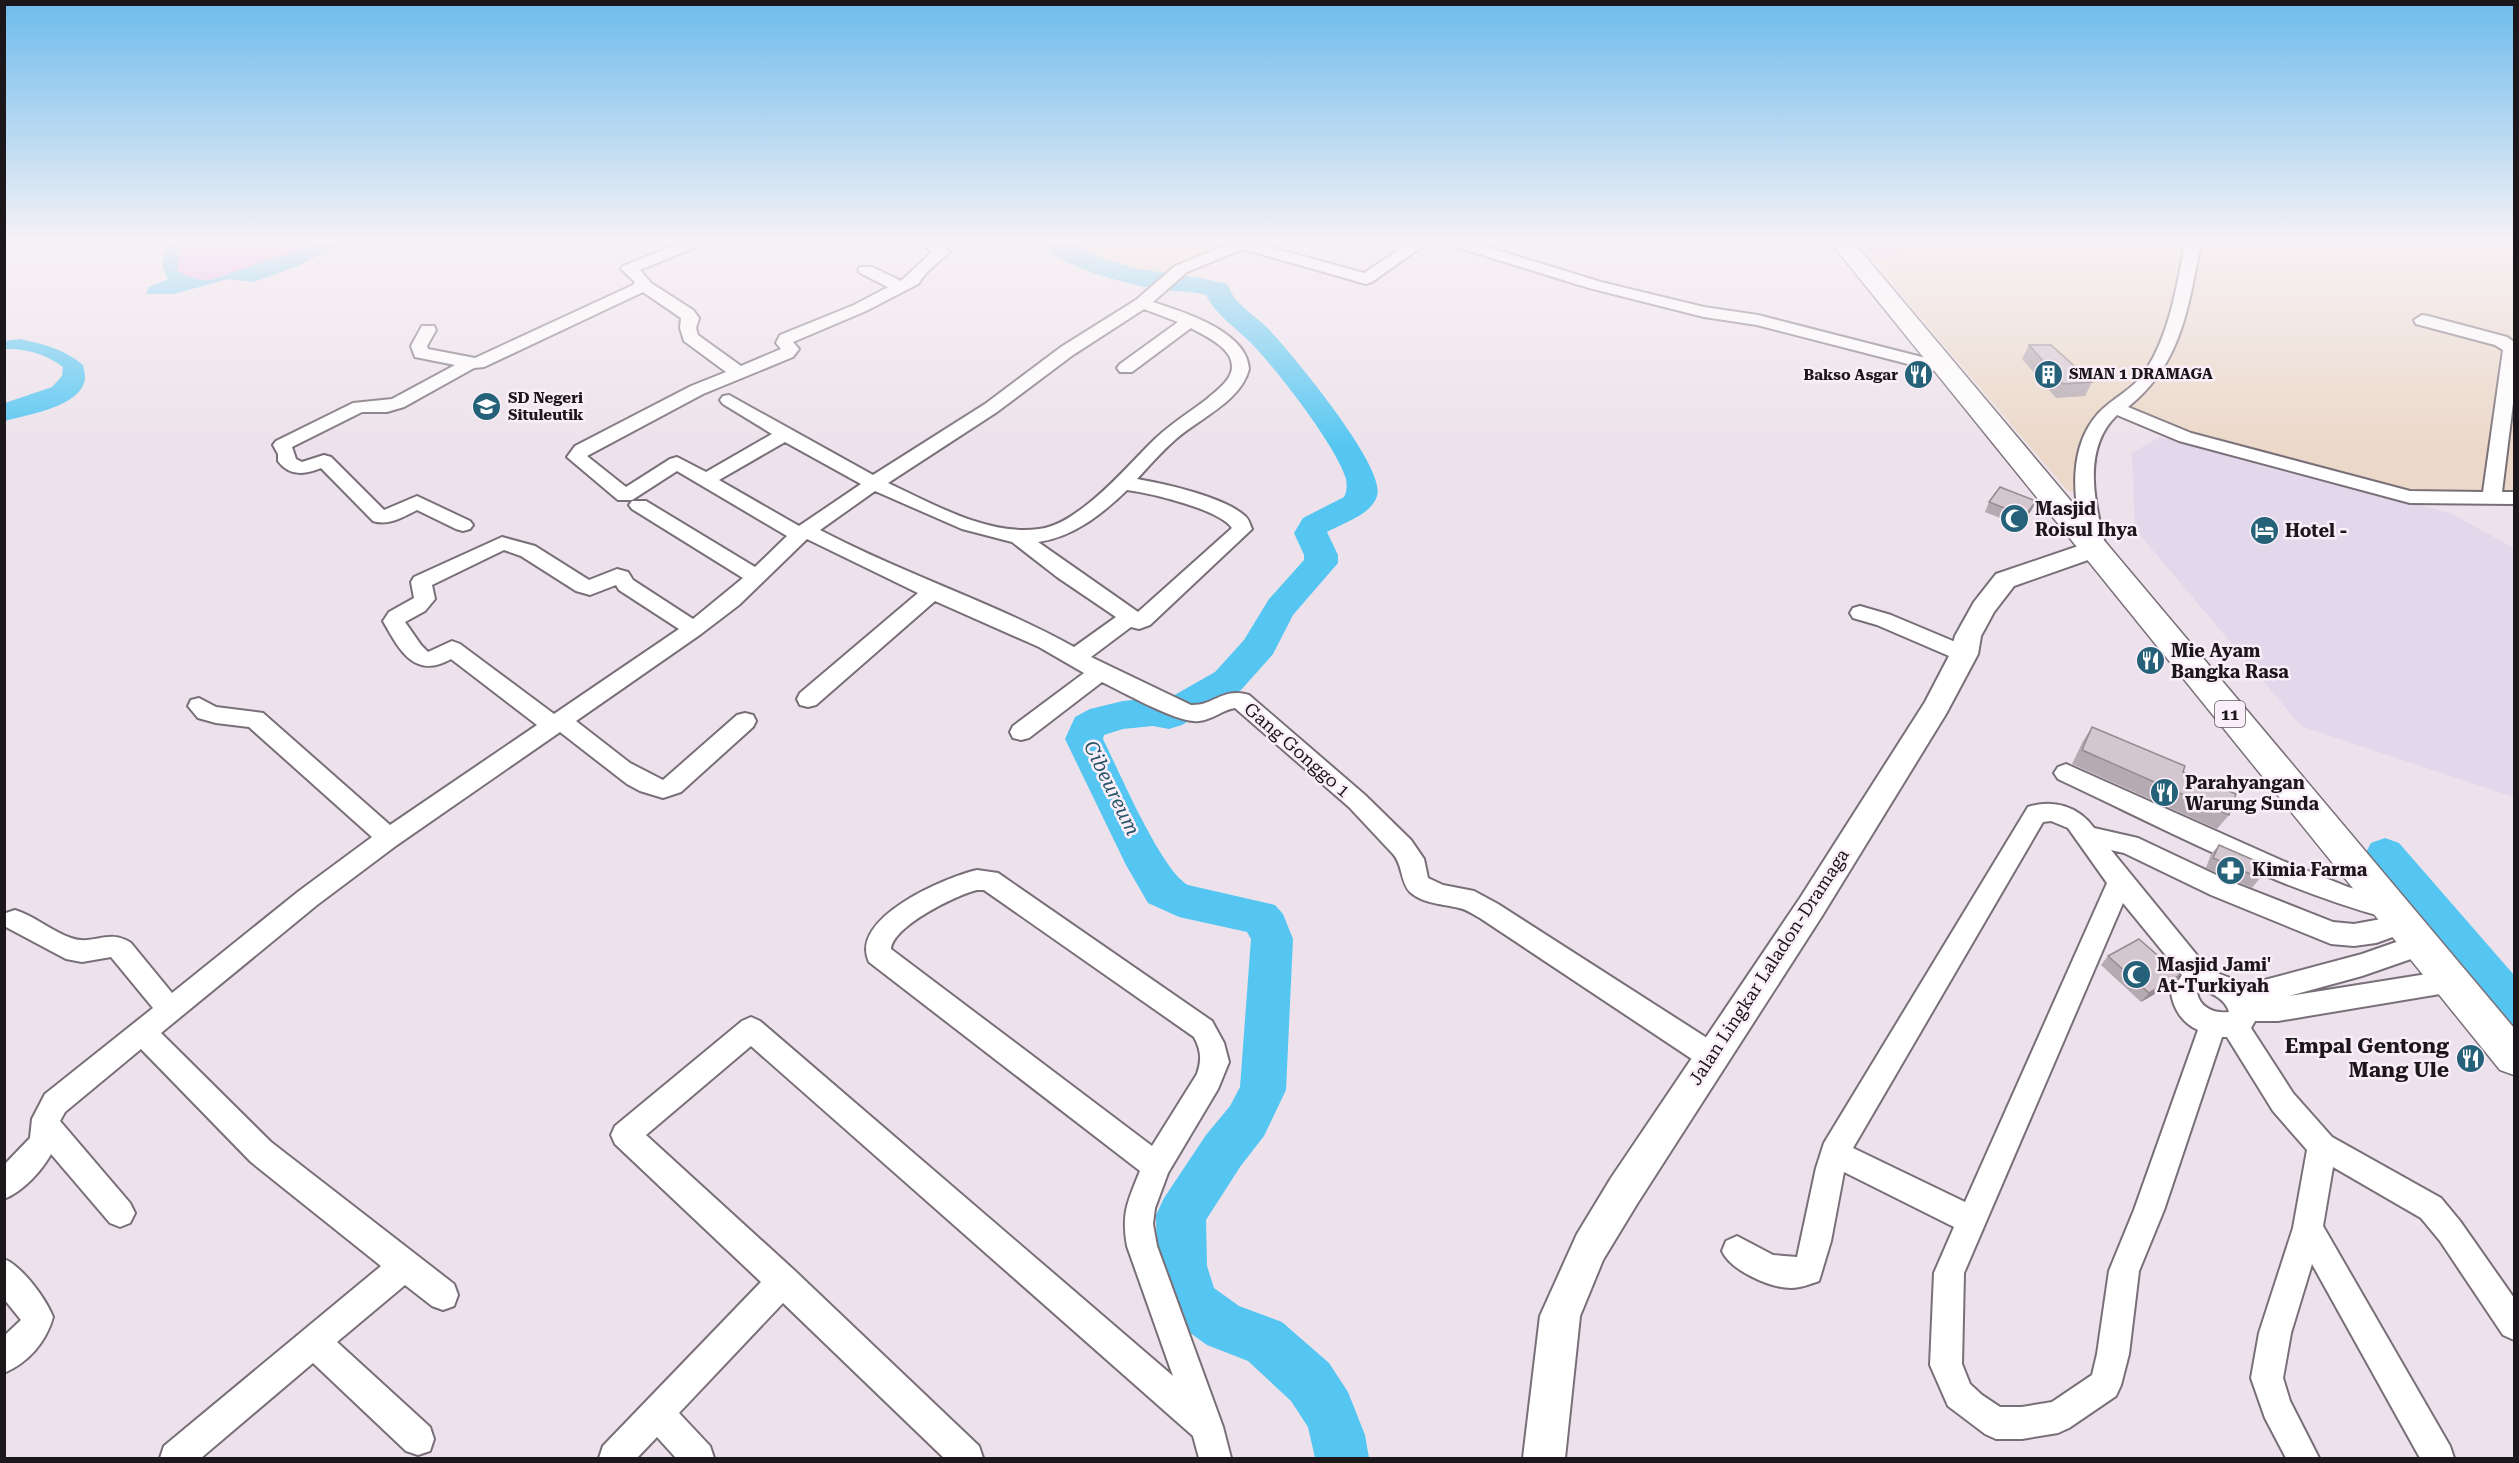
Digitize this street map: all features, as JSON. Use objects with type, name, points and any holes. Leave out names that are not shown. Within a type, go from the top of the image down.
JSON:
[{"type":"highway","name":"11","points":[[1899,311],[2096,548],[2398,927],[2452,981],[2514,1057]]},
{"type":"main road","name":"Jalan Lingkar Laladon-Dramaga","points":[[1544,1458],[1560,1316],[1590,1247],[1711,1056],[1811,907],[1935,707],[1964,654],[1968,636],[1983,608],[2005,580],[2096,548]]},
{"type":"street","points":[[428,330],[418,346],[421,353],[478,363],[587,311]]},
{"type":"street","points":[[683,311],[691,318],[687,328],[690,337],[738,372],[787,353],[790,349],[784,343],[786,339],[851,311]]},
{"type":"street","points":[[4,1185],[37,1151],[45,1139],[48,1129],[46,1119],[55,1103],[308,898],[389,838],[694,629],[732,600],[755,576],[804,533],[873,484],[991,408],[1067,351],[1129,311]]},
{"type":"street","points":[[729,400],[784,435],[873,484],[977,528],[1016,535],[1040,535],[1067,527],[1104,502],[1164,440],[1230,388],[1241,369],[1240,360],[1229,346],[1190,321],[1164,311]]},
{"type":"street","points":[[1701,311],[1758,320],[1947,369]]},
{"type":"street","points":[[2096,548],[2084,495],[2084,470],[2096,429],[2144,384],[2155,369],[2178,311]]},
{"type":"street","points":[[2422,320],[2501,341],[2512,348],[2492,497]]},
{"type":"street","points":[[1126,368],[1190,321]]},
{"type":"street","points":[[463,525],[417,502],[391,515],[380,517],[324,461],[304,468],[295,468],[287,460],[287,454],[282,445],[359,407],[387,407],[398,404],[471,363]]},
{"type":"street","name":"Gang Gonggo 1","points":[[738,372],[615,432],[582,450],[576,457],[626,496],[677,463],[804,533],[931,593],[961,602],[1048,642],[1101,672],[1181,709],[1208,712],[1232,698],[1241,701],[1350,795],[1402,847],[1412,859],[1414,876],[1419,885],[1440,895],[1465,898],[1489,911],[1711,1056]]},
{"type":"street","points":[[2116,408],[2185,437],[2410,497],[2514,498]]},
{"type":"street","points":[[705,480],[784,435]]},
{"type":"street","points":[[1016,535],[1064,572],[1139,622],[1242,529],[1242,525],[1232,517],[1199,501],[1161,489],[1122,483]]},
{"type":"street","points":[[639,505],[755,576]]},
{"type":"street","points":[[694,629],[626,585],[621,577],[616,576],[590,588],[583,586],[528,551],[502,543],[422,582],[425,599],[423,603],[404,612],[393,621],[400,627],[406,642],[426,660],[431,660],[452,649],[629,772],[647,784],[662,790],[673,786],[745,721]]},
{"type":"street","points":[[808,699],[853,664],[887,629],[931,593]]},
{"type":"street","points":[[1860,613],[1884,620],[1964,654]]},
{"type":"street","points":[[1075,658],[1130,617]]},
{"type":"street","points":[[1022,732],[1067,695],[1101,672]]},
{"type":"street","points":[[199,706],[206,712],[216,715],[255,720],[306,762],[389,838]]},
{"type":"street","points":[[2066,773],[2274,868],[2344,896],[2398,927]]},
{"type":"street","points":[[1737,1251],[1775,1271],[1793,1275],[1808,1270],[1818,1235],[1825,1186],[1834,1153],[2036,814],[2052,812],[2076,821],[2120,882],[2201,979]]},
{"type":"street","points":[[2089,836],[2129,845],[2220,888],[2388,956]]},
{"type":"street","points":[[1156,1166],[878,954],[879,942],[889,929],[919,906],[947,891],[972,879],[989,880],[1203,1029],[1211,1043],[1215,1062],[1208,1080],[1156,1166],[1140,1208],[1138,1224],[1207,1427],[1215,1458]]},
{"type":"street","points":[[2120,882],[1948,1273],[1946,1365],[1959,1395],[1996,1423],[2022,1423],[2058,1417],[2105,1386],[2113,1354],[2124,1271],[2232,1014],[2388,956]]},
{"type":"street","points":[[15,920],[66,948],[82,951],[115,946],[122,951],[170,1010]]},
{"type":"street","points":[[2331,933],[2354,935],[2398,927]]},
{"type":"street","points":[[2388,956],[2398,927]]},
{"type":"street","points":[[2452,981],[2278,1009],[2232,1014],[2192,1011],[2185,1002],[2183,993],[2185,985],[2191,980],[2214,981],[2227,988],[2232,1014],[2283,1102],[2322,1146],[2431,1208],[2450,1231],[2514,1324]]},
{"type":"street","points":[[967,1458],[783,1281],[626,1135],[751,1029],[1207,1427]]},
{"type":"street","points":[[143,1033],[261,1152],[443,1295]]},
{"type":"street","points":[[48,1129],[120,1213]]},
{"type":"street","points":[[2303,1458],[2276,1407],[2267,1378],[2275,1333],[2308,1228],[2322,1146]]},
{"type":"street","points":[[1834,1153],[1971,1220]]},
{"type":"street","points":[[2308,1228],[2438,1458]]},
{"type":"street","points":[[176,1458],[405,1265]]},
{"type":"street","points":[[4,1274],[38,1317],[36,1326],[28,1336],[4,1357]]},
{"type":"street","points":[[615,1458],[783,1281]]},
{"type":"street","points":[[315,1343],[417,1439]]},
{"type":"street","points":[[657,1414],[698,1458]]},
{"type":"shaded area","points":[[1915,311],[2514,311],[2514,500],[2488,496],[2437,497],[2403,490],[2226,446],[2141,411],[2110,405],[2100,411],[2077,468],[2076,492],[2067,490]]},
{"type":"shaded area","points":[[2160,437],[2450,513],[2514,548],[2514,797],[2301,726],[2135,529],[2132,453]]},
{"type":"water","points":[[20,339],[45,345],[69,355],[83,365],[85,379],[81,389],[74,397],[63,403],[5,421],[5,403],[52,387],[62,376],[63,367],[42,355],[5,349],[5,341]]},
{"type":"building","points":[[2029,345],[2051,345],[2092,382],[2063,384]]},
{"type":"building","points":[[2000,487],[2036,501],[2025,516],[1989,502]]},
{"type":"building","points":[[2092,727],[2185,766],[2183,772],[2236,794],[2229,815],[2082,750]]},
{"type":"building","points":[[2219,845],[2265,865],[2260,878],[2213,858]]},
{"type":"building","points":[[2139,939],[2180,975],[2149,993],[2108,956]]},
{"type":"waterway","name":"Cibeureum","points":[[1232,311],[1261,337],[1291,371],[1347,450],[1362,480],[1362,495],[1355,504],[1315,525],[1310,533],[1321,555],[1321,563],[1281,607],[1265,632],[1260,645],[1228,681],[1169,715],[1153,712],[1103,719],[1088,727],[1084,739],[1146,865],[1163,891],[1179,900],[1260,917],[1268,926],[1272,939],[1263,1090],[1247,1121],[1223,1151],[1181,1215],[1182,1266],[1193,1304],[1225,1327],[1264,1340],[1310,1382],[1329,1411],[1338,1435],[1342,1458]]},
{"type":"waterway","points":[[2385,854],[2514,1006]]},
{"type":"place","name":"SMAN 1 DRAMAGA","points":[[2048,374]]},
{"type":"place","name":"Bakso Asgar","points":[[1919,375]]},
{"type":"place","name":"SD Negeri Situleutik","points":[[487,407]]},
{"type":"place","name":"Masjid Roisul Ihya","points":[[2014,519]]},
{"type":"place","name":"Hotel -","points":[[2264,531]]},
{"type":"place","name":"Mie Ayam Bangka Rasa","points":[[2150,661]]},
{"type":"place","name":"Parahyangan Warung Sunda","points":[[2164,793]]},
{"type":"place","name":"Kimia Farma","points":[[2231,870]]},
{"type":"place","name":"Masjid Jami' At-Turkiyah","points":[[2136,975]]},
{"type":"place","name":"Empal Gentong Mang Ule","points":[[2470,1058]]}]
